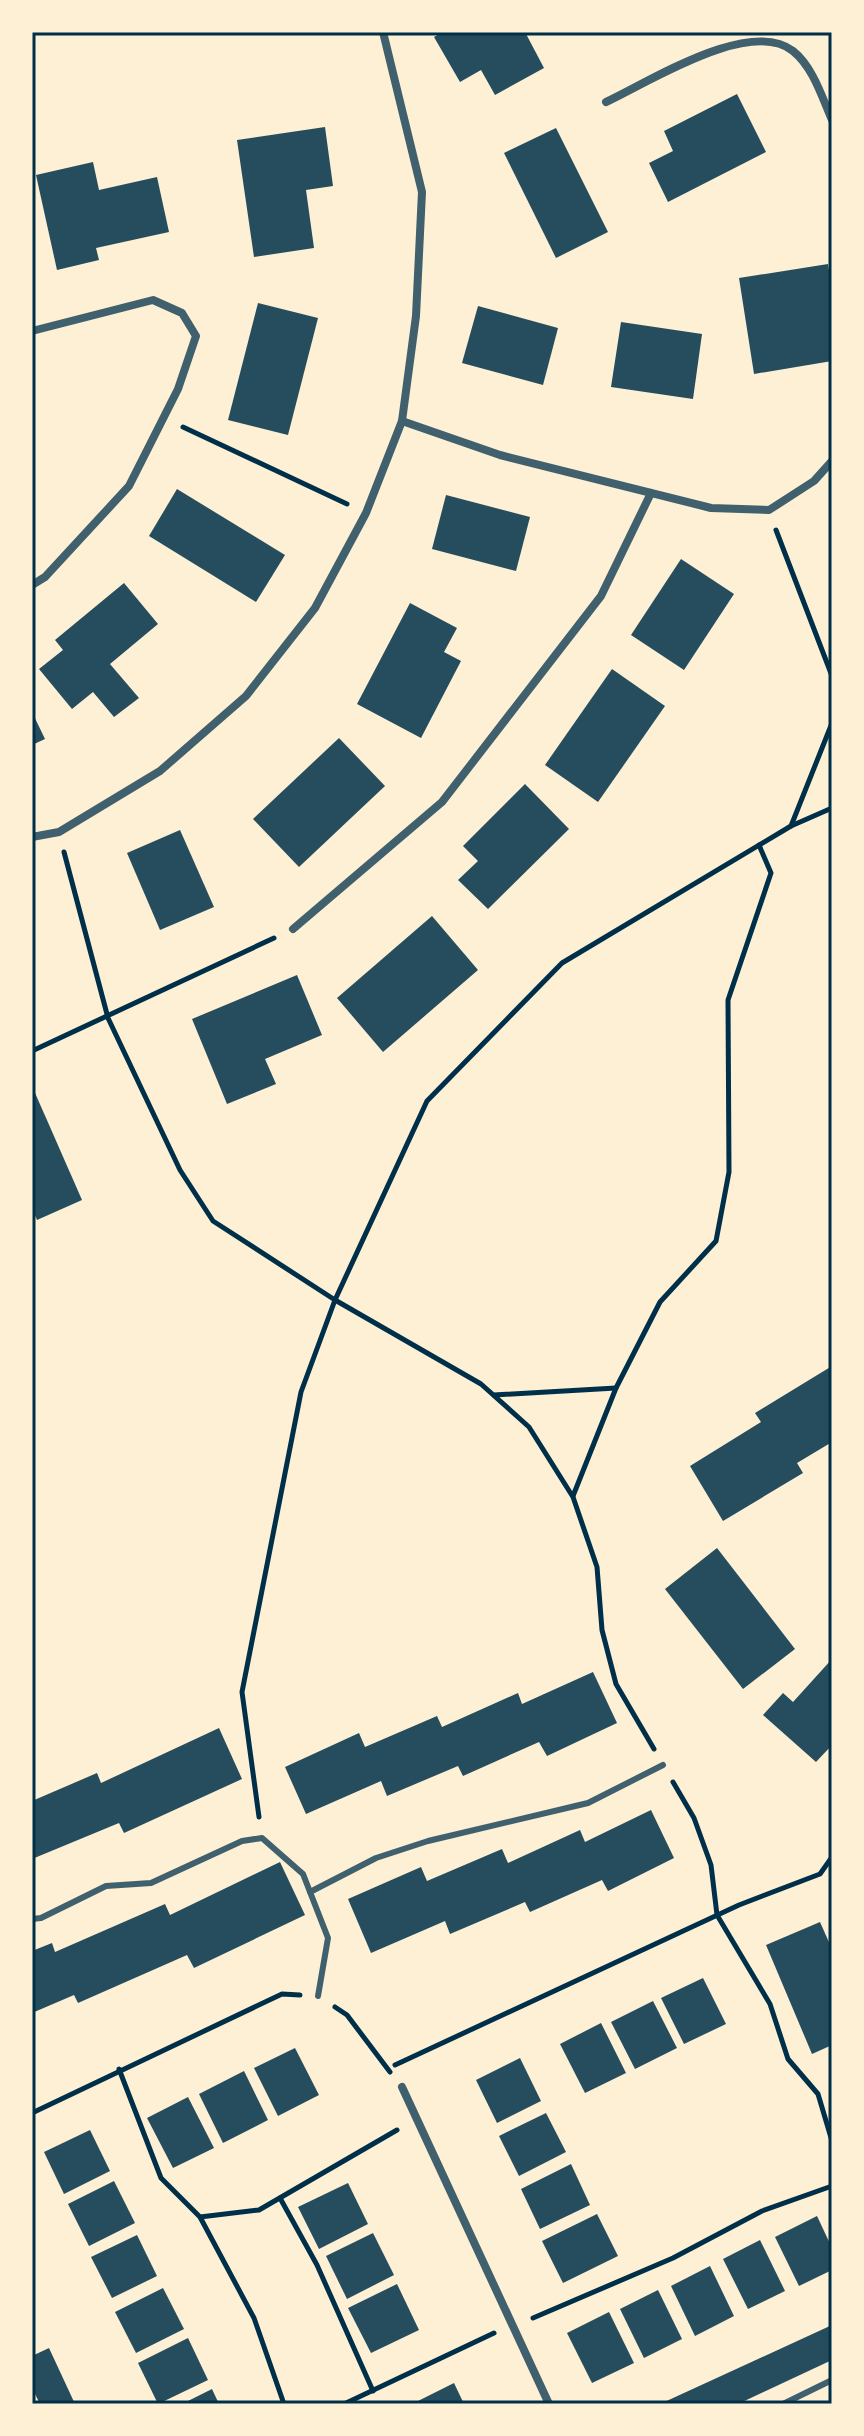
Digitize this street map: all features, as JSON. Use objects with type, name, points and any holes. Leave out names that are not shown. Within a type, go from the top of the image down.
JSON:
[{"type":"street","points":[[32,837],[59,832],[160,771],[246,696],[315,608],[366,513],[402,421],[416,316],[422,192],[383,32]]},
{"type":"street","points":[[606,102],[734,42],[766,40],[792,50],[815,79],[832,120]]},
{"type":"street","points":[[32,331],[153,300],[182,313],[196,336],[178,389],[129,486],[45,577],[32,585]]},
{"type":"street","points":[[402,421],[500,455],[711,508],[769,510],[814,481],[832,461]]},
{"type":"street","points":[[293,929],[442,802],[601,596],[651,493]]},
{"type":"street","points":[[402,2087],[549,2404]]},
{"type":"lane","points":[[310,1892],[376,1858],[428,1841],[588,1803],[663,1765]]},
{"type":"lane","points":[[32,1919],[41,1918],[106,1886],[151,1883],[242,1841],[262,1838],[303,1874],[328,1938],[318,1996]]},
{"type":"lane","points":[[783,2404],[832,2380]]},
{"type":"path","points":[[164,418],[366,513]]},
{"type":"path","points":[[769,510],[832,676]]},
{"type":"path","points":[[791,826],[832,723]]},
{"type":"path","points":[[262,1838],[242,1692],[301,1392],[335,1300],[427,1101],[562,963],[791,826],[832,808]]},
{"type":"path","points":[[59,832],[108,1018],[180,1170],[213,1221],[335,1300],[481,1384],[529,1427],[573,1497],[597,1567],[602,1630],[616,1684],[694,1818],[711,1865],[717,1915],[770,2004],[788,2059],[818,2094],[832,2141]]},
{"type":"path","points":[[573,1497],[616,1388],[660,1302],[716,1241],[729,1172],[728,1000],[771,873],[759,845]]},
{"type":"path","points":[[32,1051],[293,929]]},
{"type":"path","points":[[493,1395],[616,1388]]},
{"type":"path","points":[[388,2068],[717,1915],[820,1874],[832,1857]]},
{"type":"path","points":[[32,2113],[282,1994],[318,1996],[347,2015],[402,2087]]},
{"type":"path","points":[[119,2069],[161,2178],[200,2217],[254,2318],[284,2404]]},
{"type":"path","points":[[200,2217],[259,2210],[417,2119]]},
{"type":"path","points":[[344,2404],[512,2325],[557,2311],[673,2258],[762,2211],[832,2186]]},
{"type":"path","points":[[280,2198],[317,2265],[373,2391]]},
{"type":"building","points":[[443,32],[525,32],[544,68],[495,95],[481,70],[460,82],[434,37]]},
{"type":"building","points":[[737,94],[766,152],[668,202],[649,163],[673,151],[664,131]]},
{"type":"building","points":[[325,127],[333,186],[306,190],[314,248],[254,257],[237,140]]},
{"type":"building","points":[[556,128],[608,232],[556,258],[504,153]]},
{"type":"building","points":[[93,162],[99,190],[157,177],[169,232],[96,248],[99,260],[57,270],[36,175]]},
{"type":"building","points":[[828,264],[832,290],[832,361],[754,374],[739,278]]},
{"type":"building","points":[[258,303],[318,318],[288,435],[228,420]]},
{"type":"building","points":[[478,306],[558,328],[543,385],[462,363]]},
{"type":"building","points":[[621,322],[702,334],[693,399],[611,387]]},
{"type":"building","points":[[177,489],[285,555],[256,602],[149,536]]},
{"type":"building","points":[[446,495],[530,517],[516,571],[432,549]]},
{"type":"building","points":[[681,559],[734,594],[684,670],[631,635]]},
{"type":"building","points":[[124,583],[158,624],[110,664],[139,698],[114,717],[93,692],[72,709],[39,669],[63,650],[55,640]]},
{"type":"building","points":[[410,603],[457,628],[444,652],[461,661],[421,738],[357,704]]},
{"type":"building","points":[[612,669],[665,706],[598,802],[545,765]]},
{"type":"building","points":[[32,712],[45,739],[32,745]]},
{"type":"building","points":[[339,738],[385,786],[299,867],[253,819]]},
{"type":"building","points":[[525,784],[569,829],[488,909],[458,880],[478,861],[463,846]]},
{"type":"building","points":[[180,830],[214,907],[160,930],[127,853]]},
{"type":"building","points":[[432,916],[478,970],[383,1052],[337,998]]},
{"type":"building","points":[[297,975],[322,1035],[265,1059],[276,1084],[227,1104],[192,1019]]},
{"type":"building","points":[[32,1086],[82,1200],[37,1220],[32,1208]]},
{"type":"building","points":[[832,1366],[832,1442],[797,1463],[803,1473],[723,1521],[690,1466],[761,1422],[755,1413]]},
{"type":"building","points":[[717,1548],[795,1649],[743,1689],[665,1589]]},
{"type":"building","points":[[832,1659],[832,1745],[816,1762],[763,1715],[783,1693],[793,1702]]},
{"type":"building","points":[[593,1672],[617,1723],[547,1756],[539,1742],[463,1776],[458,1766],[387,1796],[381,1781],[306,1814],[285,1767],[359,1733],[365,1747],[437,1716],[442,1727],[518,1693],[522,1704]]},
{"type":"building","points":[[219,1728],[242,1779],[124,1833],[119,1823],[32,1859],[32,1801],[97,1773],[101,1783]]},
{"type":"building","points":[[651,1810],[674,1858],[608,1891],[602,1880],[530,1912],[525,1902],[450,1934],[445,1921],[371,1953],[348,1899],[421,1867],[427,1881],[502,1849],[508,1863],[580,1830],[585,1842]]},
{"type":"building","points":[[280,1862],[305,1915],[194,1968],[187,1955],[78,2003],[74,1995],[32,2013],[32,1951],[52,1943],[55,1952],[165,1904],[170,1915]]},
{"type":"building","points":[[820,1922],[832,1949],[832,2045],[812,2054],[766,1945]]},
{"type":"building","points":[[703,1978],[726,2024],[684,2044],[661,1998]]},
{"type":"building","points":[[653,2001],[677,2048],[635,2069],[611,2022]]},
{"type":"building","points":[[601,2023],[626,2073],[585,2093],[560,2044]]},
{"type":"building","points":[[295,2048],[319,2095],[278,2116],[254,2068]]},
{"type":"building","points":[[520,2058],[541,2101],[497,2123],[476,2080]]},
{"type":"building","points":[[244,2071],[268,2120],[223,2143],[199,2094]]},
{"type":"building","points":[[188,2097],[214,2148],[173,2168],[147,2118]]},
{"type":"building","points":[[546,2113],[566,2152],[519,2176],[499,2136]]},
{"type":"building","points":[[90,2130],[110,2171],[64,2194],[44,2152]]},
{"type":"building","points":[[571,2164],[590,2205],[540,2229],[521,2189]]},
{"type":"building","points":[[114,2181],[135,2223],[89,2246],[68,2204]]},
{"type":"building","points":[[348,2183],[368,2224],[319,2249],[298,2207]]},
{"type":"building","points":[[597,2214],[618,2256],[563,2283],[542,2241]]},
{"type":"building","points":[[817,2216],[832,2248],[832,2270],[799,2286],[775,2237]]},
{"type":"building","points":[[373,2233],[394,2275],[347,2299],[326,2256]]},
{"type":"building","points":[[137,2235],[157,2276],[112,2298],[91,2257]]},
{"type":"building","points":[[760,2240],[785,2291],[748,2309],[723,2259]]},
{"type":"building","points":[[710,2266],[734,2316],[695,2336],[671,2286]]},
{"type":"building","points":[[397,2284],[419,2330],[371,2353],[348,2308]]},
{"type":"building","points":[[163,2288],[184,2329],[136,2353],[115,2312]]},
{"type":"building","points":[[658,2290],[682,2339],[644,2358],[620,2309]]},
{"type":"building","points":[[609,2312],[634,2363],[592,2383],[567,2333]]},
{"type":"building","points":[[832,2325],[832,2360],[738,2404],[660,2404]]},
{"type":"building","points":[[188,2338],[208,2380],[158,2404],[138,2363]]},
{"type":"building","points":[[49,2348],[75,2404],[40,2404],[32,2388],[32,2356]]},
{"type":"building","points":[[454,2383],[464,2404],[412,2404]]},
{"type":"building","points":[[212,2389],[219,2404],[182,2404]]}]
